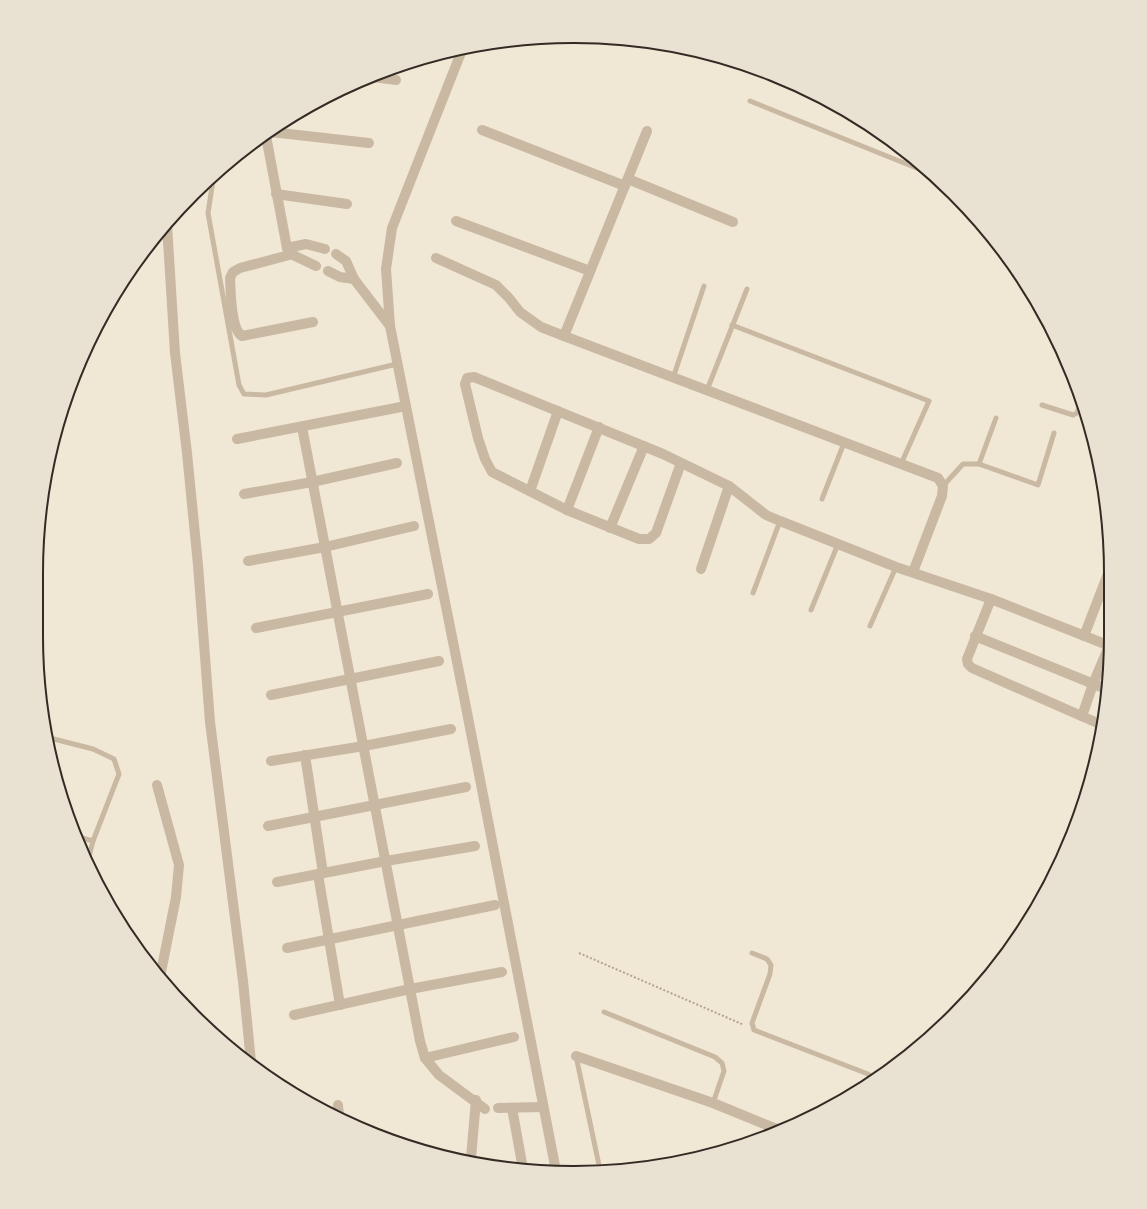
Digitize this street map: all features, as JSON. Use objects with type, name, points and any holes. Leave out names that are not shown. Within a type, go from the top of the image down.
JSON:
[{"type":"street","points":[[460,55],[392,228],[387,250],[386,269],[390,326],[467,710],[555,1165]]},
{"type":"street","points":[[383,78],[396,80]]},
{"type":"street","points":[[482,130],[733,222]]},
{"type":"street","points":[[564,336],[647,131]]},
{"type":"street","points":[[278,133],[369,143]]},
{"type":"street","points":[[267,141],[276,194],[290,251],[316,266]]},
{"type":"street","points":[[276,194],[347,204]]},
{"type":"street","points":[[456,221],[590,272]]},
{"type":"street","points":[[168,233],[175,353],[196,543],[210,722],[244,981],[249,1055]]},
{"type":"street","points":[[313,322],[242,336],[237,333],[234,325],[230,278],[233,272],[240,268],[306,244],[325,250]]},
{"type":"street","points":[[336,254],[346,261],[354,279],[390,326]]},
{"type":"street","points":[[436,258],[496,285],[520,312],[541,327],[938,478],[943,486],[942,496],[913,572]]},
{"type":"street","points":[[328,271],[340,277],[354,279]]},
{"type":"street","points":[[681,463],[658,528],[649,539],[639,539],[610,528],[567,510],[507,481],[492,472],[485,459],[478,438],[465,384],[467,378],[474,377],[644,446],[681,463],[729,486],[766,515],[780,521],[896,567],[991,599],[1104,644]]},
{"type":"street","points":[[237,439],[406,406]]},
{"type":"street","points":[[530,491],[558,411]]},
{"type":"street","points":[[302,427],[420,1041],[425,1058],[439,1075],[476,1100],[485,1109]]},
{"type":"street","points":[[567,510],[599,427]]},
{"type":"street","points":[[610,528],[644,446]]},
{"type":"street","points":[[244,494],[312,482],[397,463]]},
{"type":"street","points":[[702,569],[729,486]]},
{"type":"street","points":[[248,561],[325,547],[414,526]]},
{"type":"street","points":[[1084,636],[1104,584]]},
{"type":"street","points":[[256,628],[428,594]]},
{"type":"street","points":[[991,599],[967,658],[968,664],[972,668],[1096,722]]},
{"type":"street","points":[[975,636],[1101,687]]},
{"type":"street","points":[[1082,716],[1093,684],[1103,661]]},
{"type":"street","points":[[271,695],[351,678],[439,662]]},
{"type":"street","points":[[271,761],[364,746],[451,729]]},
{"type":"street","points":[[305,755],[314,817],[328,939],[340,1005]]},
{"type":"street","points":[[157,785],[179,865],[176,896],[162,969]]},
{"type":"street","points":[[268,826],[466,787]]},
{"type":"street","points":[[277,882],[475,846]]},
{"type":"street","points":[[287,948],[495,905]]},
{"type":"street","points":[[294,1015],[410,989],[502,972]]},
{"type":"street","points":[[425,1058],[514,1037]]},
{"type":"street","points":[[576,1056],[713,1103],[773,1127]]},
{"type":"street","points":[[471,1156],[476,1100]]},
{"type":"street","points":[[338,1105],[339,1111]]},
{"type":"street","points":[[498,1108],[543,1107]]},
{"type":"street","points":[[512,1108],[522,1163]]},
{"type":"lane","points":[[750,101],[915,168]]},
{"type":"lane","points":[[212,185],[208,213],[239,385],[244,394],[266,395],[398,364]]},
{"type":"lane","points":[[673,378],[704,286]]},
{"type":"lane","points":[[708,390],[732,325],[747,290]]},
{"type":"lane","points":[[732,325],[929,401],[901,464]]},
{"type":"lane","points":[[1042,404],[1073,415],[1077,413],[1078,410]]},
{"type":"lane","points":[[979,464],[996,418]]},
{"type":"lane","points":[[943,486],[963,464],[979,464],[1038,485],[1054,433]]},
{"type":"lane","points":[[822,499],[844,442]]},
{"type":"lane","points":[[753,593],[780,521]]},
{"type":"lane","points":[[812,610],[838,544]]},
{"type":"lane","points":[[870,626],[896,567]]},
{"type":"lane","points":[[53,739],[93,749],[114,759],[119,774],[93,841],[90,853]]},
{"type":"lane","points":[[83,838],[93,841]]},
{"type":"lane","points":[[752,953],[767,959],[771,965],[770,974],[752,1023],[754,1030],[870,1076]]},
{"type":"lane","points":[[604,1012],[715,1057],[722,1063],[724,1070],[713,1103]]},
{"type":"lane","points":[[576,1056],[599,1165]]},
{"type":"path","points":[[579,953],[754,1030]]}]
